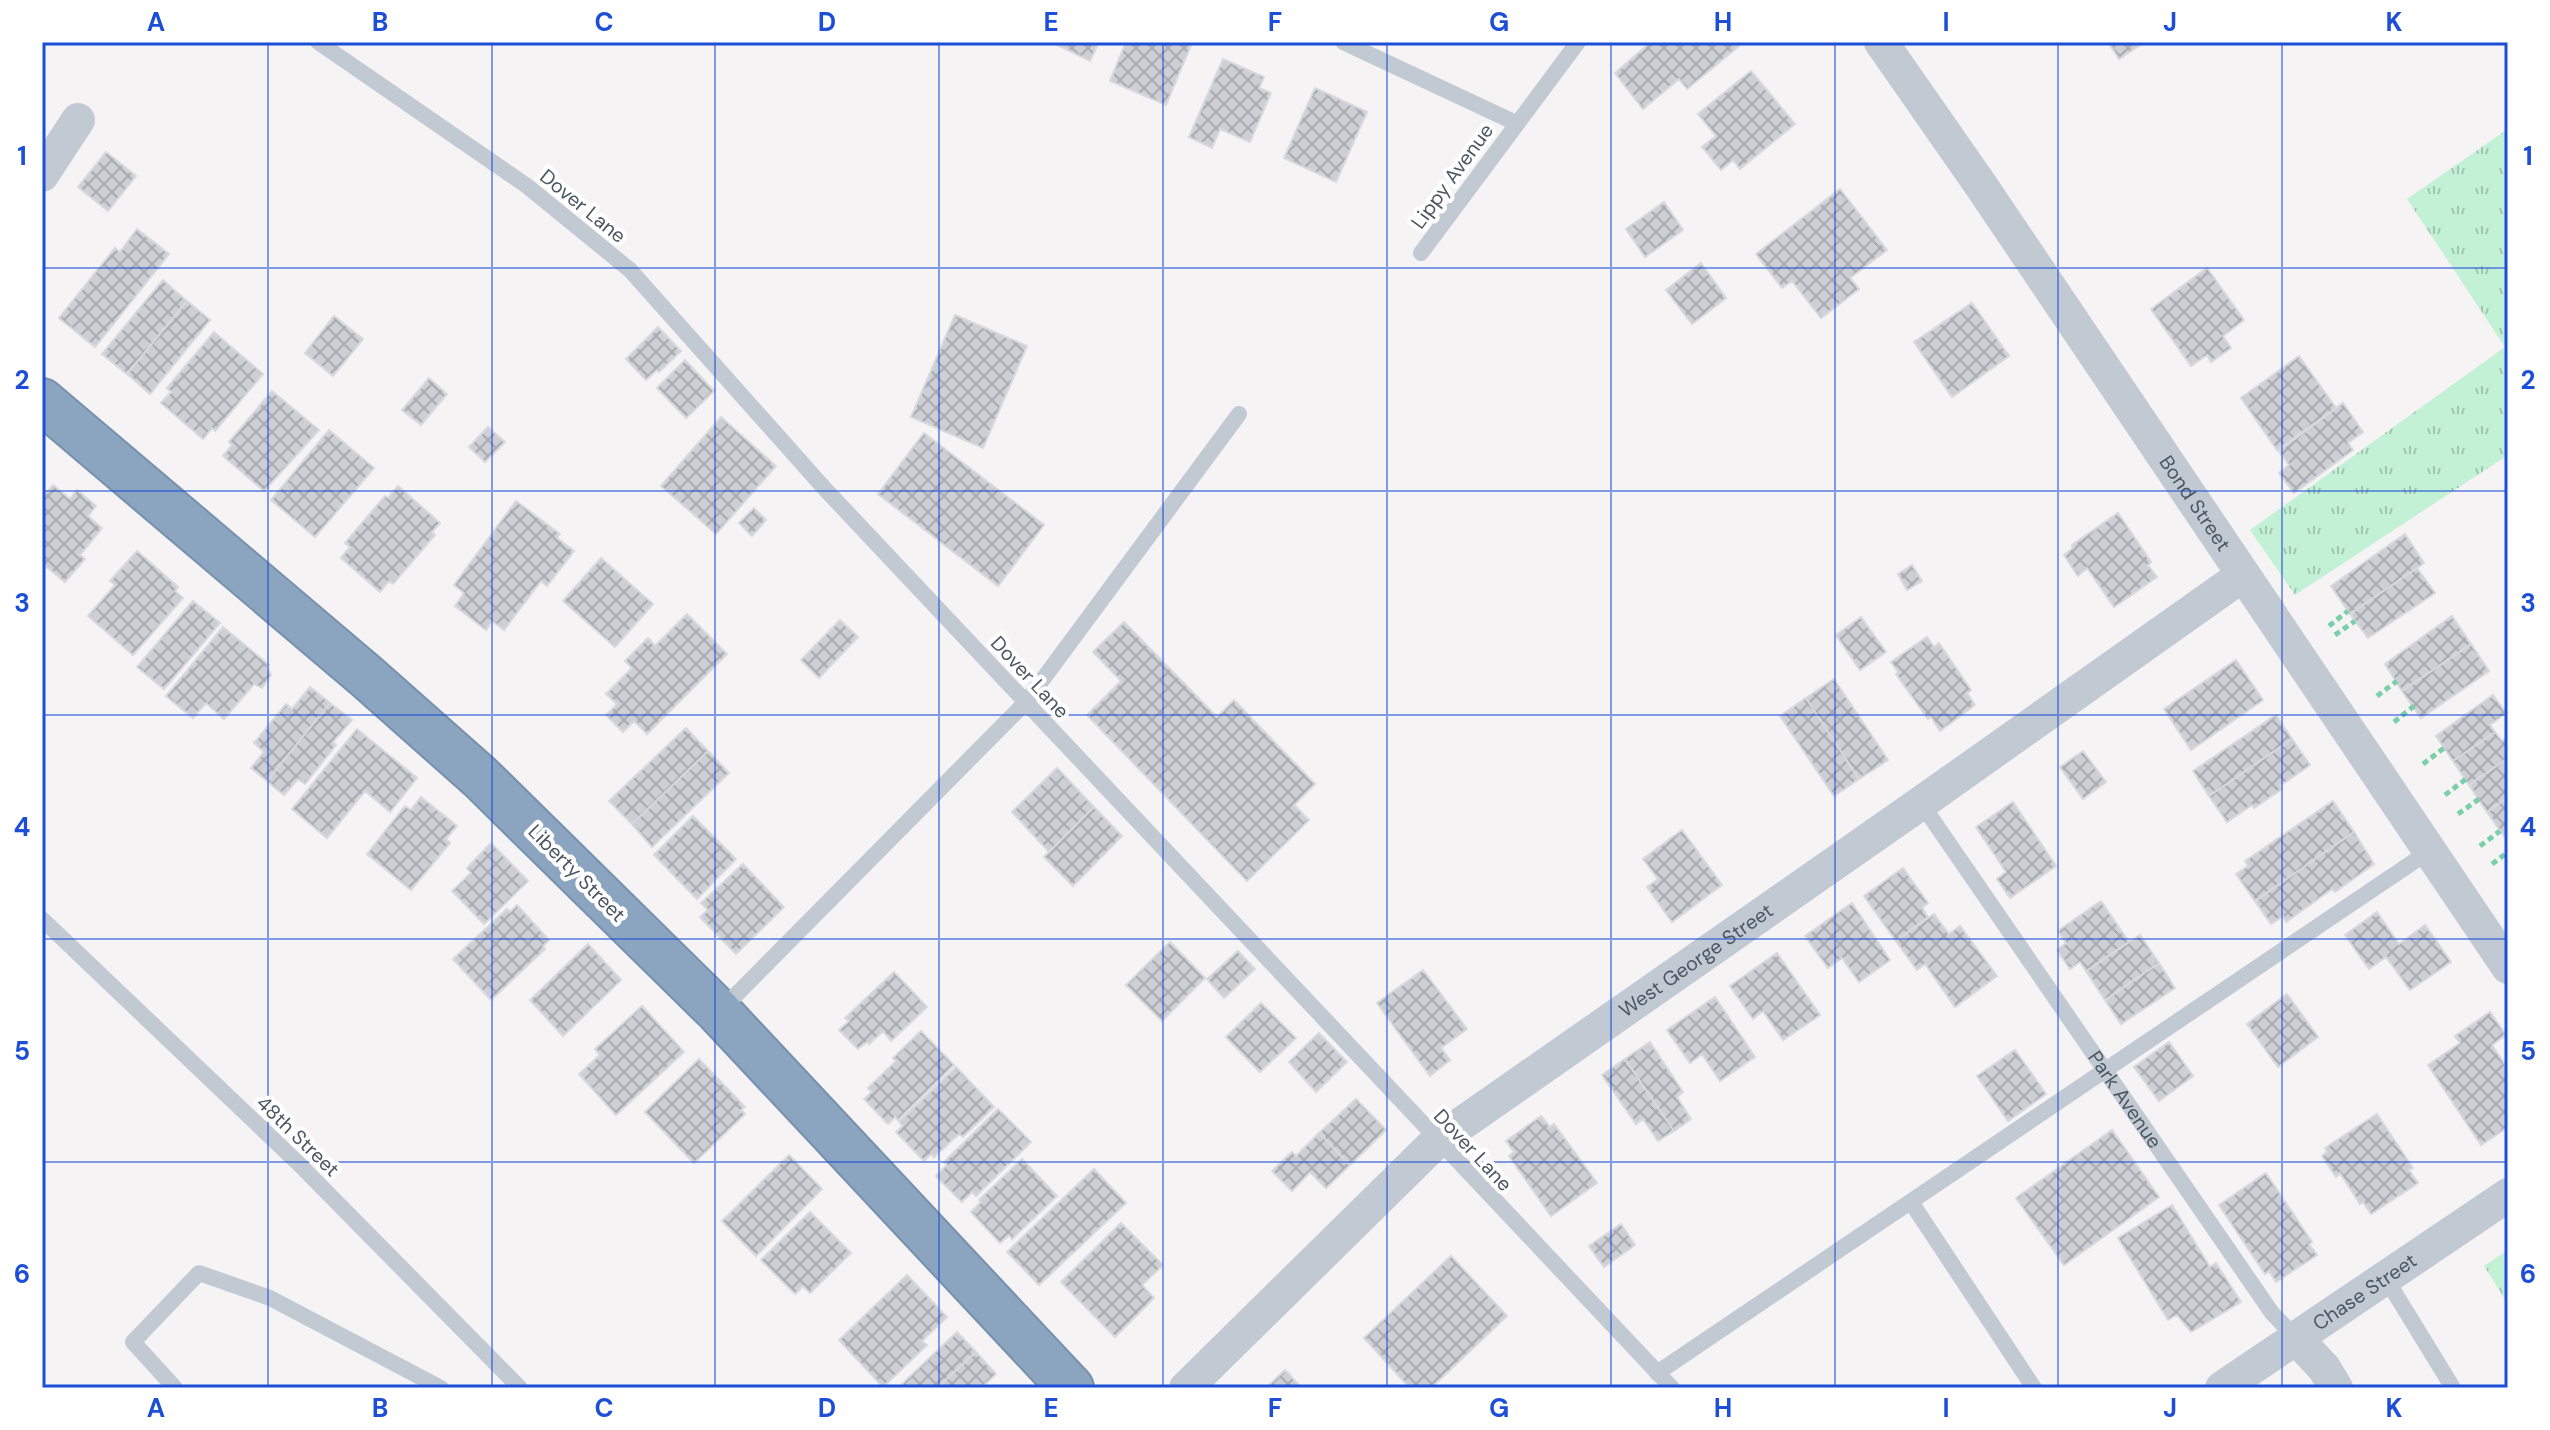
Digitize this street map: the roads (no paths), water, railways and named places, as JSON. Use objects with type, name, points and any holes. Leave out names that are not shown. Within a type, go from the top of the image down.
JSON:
[{"type":"highway","name":"Liberty Street","points":[[42,401],[295,615],[480,777],[719,1012],[1071,1388]]},
{"type":"street","name":"Bond Street","points":[[1881,42],[1956,148],[2508,967]]},
{"type":"street","points":[[42,175],[78,120]]},
{"type":"street","name":"West George Street","points":[[1186,1388],[1437,1141],[2243,575]]},
{"type":"street","name":"Chase Street","points":[[2222,1388],[2508,1195]]},
{"type":"street","name":"Park Avenue","points":[[2296,1338],[2324,1368],[2336,1388]]},
{"type":"lane","name":"Dover Lane","points":[[318,42],[527,186],[630,270],[825,489],[1672,1388]]},
{"type":"lane","name":"Lippy Avenue","points":[[1343,42],[1516,123]]},
{"type":"lane","name":"Lippy Avenue","points":[[1421,253],[1578,42]]},
{"type":"lane","points":[[719,1012],[1026,702],[1239,414]]},
{"type":"lane","name":"Park Avenue","points":[[1921,803],[2272,1313],[2296,1338]]},
{"type":"lane","points":[[1657,1373],[2428,852]]},
{"type":"lane","name":"48th Street","points":[[42,919],[299,1164],[520,1388]]},
{"type":"lane","points":[[1911,1202],[2034,1388]]},
{"type":"lane","points":[[175,1388],[133,1342],[199,1273],[270,1298],[441,1388]]},
{"type":"lane","points":[[2385,1277],[2453,1388]]}]
